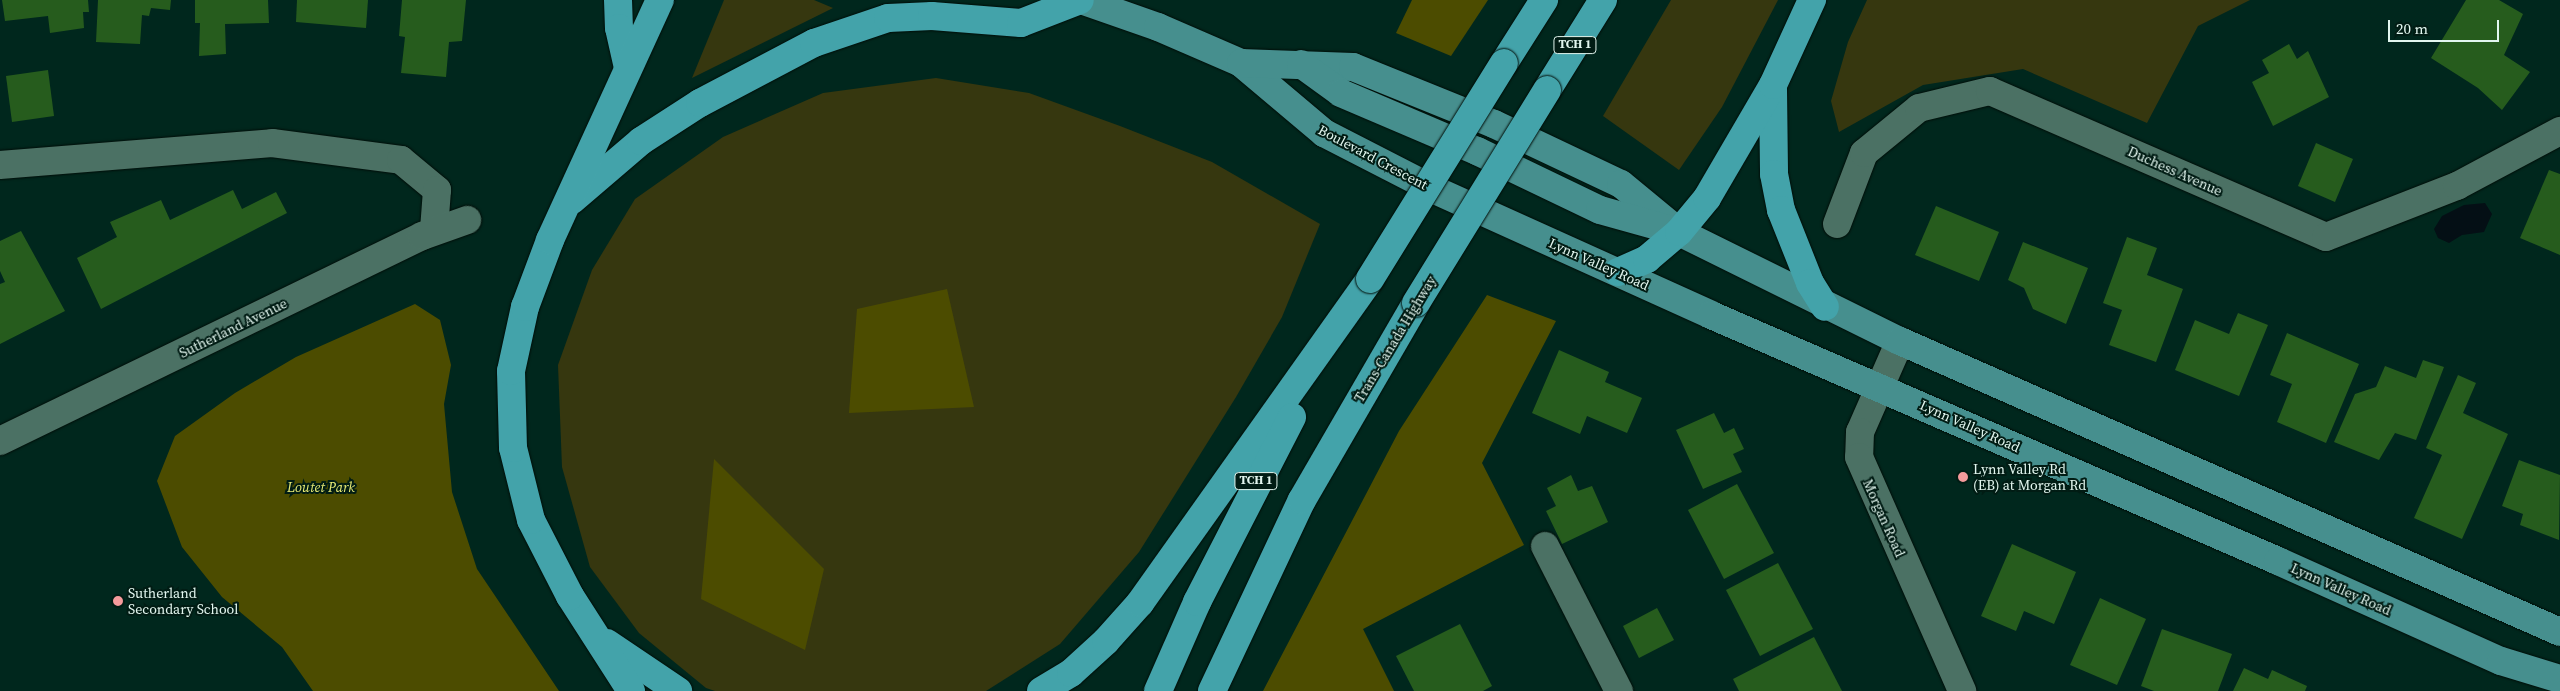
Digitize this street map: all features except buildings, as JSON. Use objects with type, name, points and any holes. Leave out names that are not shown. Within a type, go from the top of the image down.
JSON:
[{"type":"highway","points":[[618,0],[619,28],[628,68]]},
{"type":"highway","points":[[631,691],[600,638],[570,596],[530,520],[512,448],[510,370],[525,307],[567,204],[660,0]]},
{"type":"highway","points":[[567,204],[649,136],[700,103],[814,43],[888,18],[932,16],[1021,23],[1080,0]]},
{"type":"highway","name":"TCH 1","points":[[1158,691],[1197,602],[1257,480],[1370,279],[1544,0]]},
{"type":"highway","name":"Trans-Canada Highway","points":[[1212,691],[1242,623],[1302,500],[1416,303],[1603,0]]},
{"type":"highway","points":[[1618,272],[1647,259],[1679,232],[1707,198],[1773,85],[1812,0]]},
{"type":"highway","points":[[1773,85],[1774,174],[1781,210],[1810,283],[1825,307]]},
{"type":"highway","points":[[1041,691],[1070,672],[1106,641],[1140,603],[1370,279]]},
{"type":"highway","points":[[600,638],[678,691]]},
{"type":"main road","name":"Boulevard Crescent","points":[[1080,0],[1158,26],[1241,63],[1324,133],[1437,191]]},
{"type":"main road","name":"Boulevard Crescent","points":[[1241,63],[1353,67],[1494,124],[1622,184],[1679,232]]},
{"type":"main road","points":[[1301,64],[1342,93],[1477,151],[1600,210],[1679,232],[1825,307],[2560,632]]},
{"type":"main road","name":"Lynn Valley Road","points":[[1437,191],[2501,661],[2560,680]]},
{"type":"street","name":"Duchess Avenue","points":[[1837,224],[1864,153],[1919,108],[1990,91],[2326,237],[2457,186],[2560,132]]},
{"type":"street","points":[[0,165],[272,143],[401,160],[437,190],[434,230]]},
{"type":"street","name":"Sutherland Avenue","points":[[0,441],[434,230],[467,220]]},
{"type":"street","name":"Morgan Road","points":[[1900,341],[1860,432],[1859,457],[1962,691]]},
{"type":"street","points":[[1545,546],[1619,691]]},
{"type":"shaded area","points":[[724,0],[814,0],[833,8],[692,78]]},
{"type":"shaded area","points":[[1671,0],[1778,0],[1722,107],[1679,170],[1603,116]]},
{"type":"shaded area","points":[[1867,0],[2250,0],[2198,26],[2147,123],[2023,69],[1923,85],[1839,132],[1831,101],[1848,42]]},
{"type":"shaded area","points":[[936,78],[1029,93],[1120,126],[1212,162],[1320,224],[1282,317],[1236,397],[1139,552],[1060,644],[986,691],[715,691],[706,688],[639,633],[590,567],[562,467],[558,365],[592,270],[635,199],[723,137],[823,93]]},
{"type":"shaded area","points":[[2485,203],[2492,214],[2484,232],[2462,235],[2449,243],[2438,238],[2434,229],[2442,216],[2464,205]]},
{"type":"green space","points":[[1412,0],[1488,0],[1451,56],[1396,33]]},
{"type":"green space","points":[[947,289],[974,407],[849,413],[857,309]]},
{"type":"green space","points":[[1487,295],[1556,321],[1482,463],[1524,545],[1363,629],[1394,691],[1263,691],[1399,431]]},
{"type":"green space","name":"Loutet Park","points":[[415,304],[440,320],[451,365],[444,404],[452,492],[477,569],[559,691],[313,691],[282,647],[222,597],[182,547],[157,481],[175,436],[235,393],[296,357]]},
{"type":"green space","points":[[714,459],[824,569],[805,650],[701,599]]},
{"type":"place","name":"Lynn Valley Rd (EB) at Morgan Rd","points":[[1963,477]]},
{"type":"place","name":"Sutherland Secondary School","points":[[118,601]]}]
